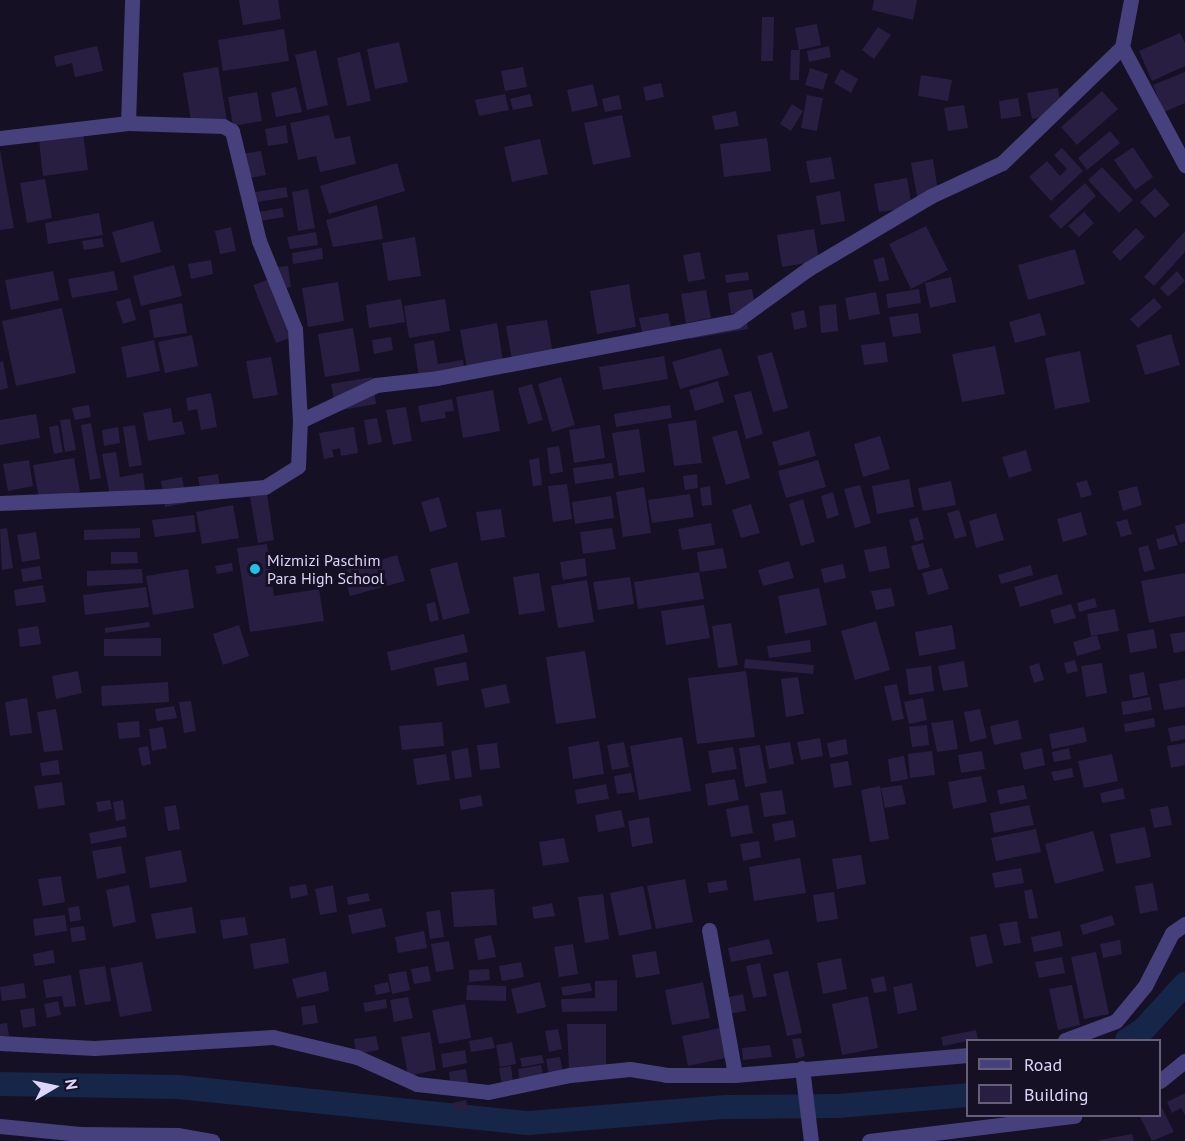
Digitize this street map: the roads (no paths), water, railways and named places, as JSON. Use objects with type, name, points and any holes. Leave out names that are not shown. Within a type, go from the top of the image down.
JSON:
[{"type":"street","points":[[128,123],[132,0]]},
{"type":"street","points":[[300,421],[376,385],[437,378],[736,321],[808,269],[931,196],[1002,163],[1122,47],[1131,0]]},
{"type":"street","points":[[1122,47],[1185,165]]},
{"type":"street","points":[[0,138],[128,123],[223,126],[232,131],[259,241],[295,329],[300,421],[298,466],[265,487],[166,496],[0,503]]},
{"type":"street","points":[[1070,1039],[1116,1021],[1145,986],[1172,933],[1185,924]]},
{"type":"street","points":[[709,930],[735,1075]]},
{"type":"street","points":[[0,1043],[94,1048],[273,1036],[357,1057],[417,1084],[488,1092],[570,1075],[630,1069],[666,1074],[802,1073],[966,1054]]},
{"type":"street","points":[[1161,1080],[1185,1061]]},
{"type":"street","points":[[802,1073],[811,1139]]},
{"type":"street","points":[[869,1141],[1066,1117]]},
{"type":"street","points":[[0,1126],[80,1134],[177,1135],[212,1141]]},
{"type":"waterway","points":[[1129,1039],[1144,1029],[1185,984]]},
{"type":"waterway","points":[[0,1084],[178,1087],[529,1123],[725,1107],[838,1106],[966,1095]]},
{"type":"place","name":"Mizmizi Paschim Para High School","points":[[255,569]]}]
